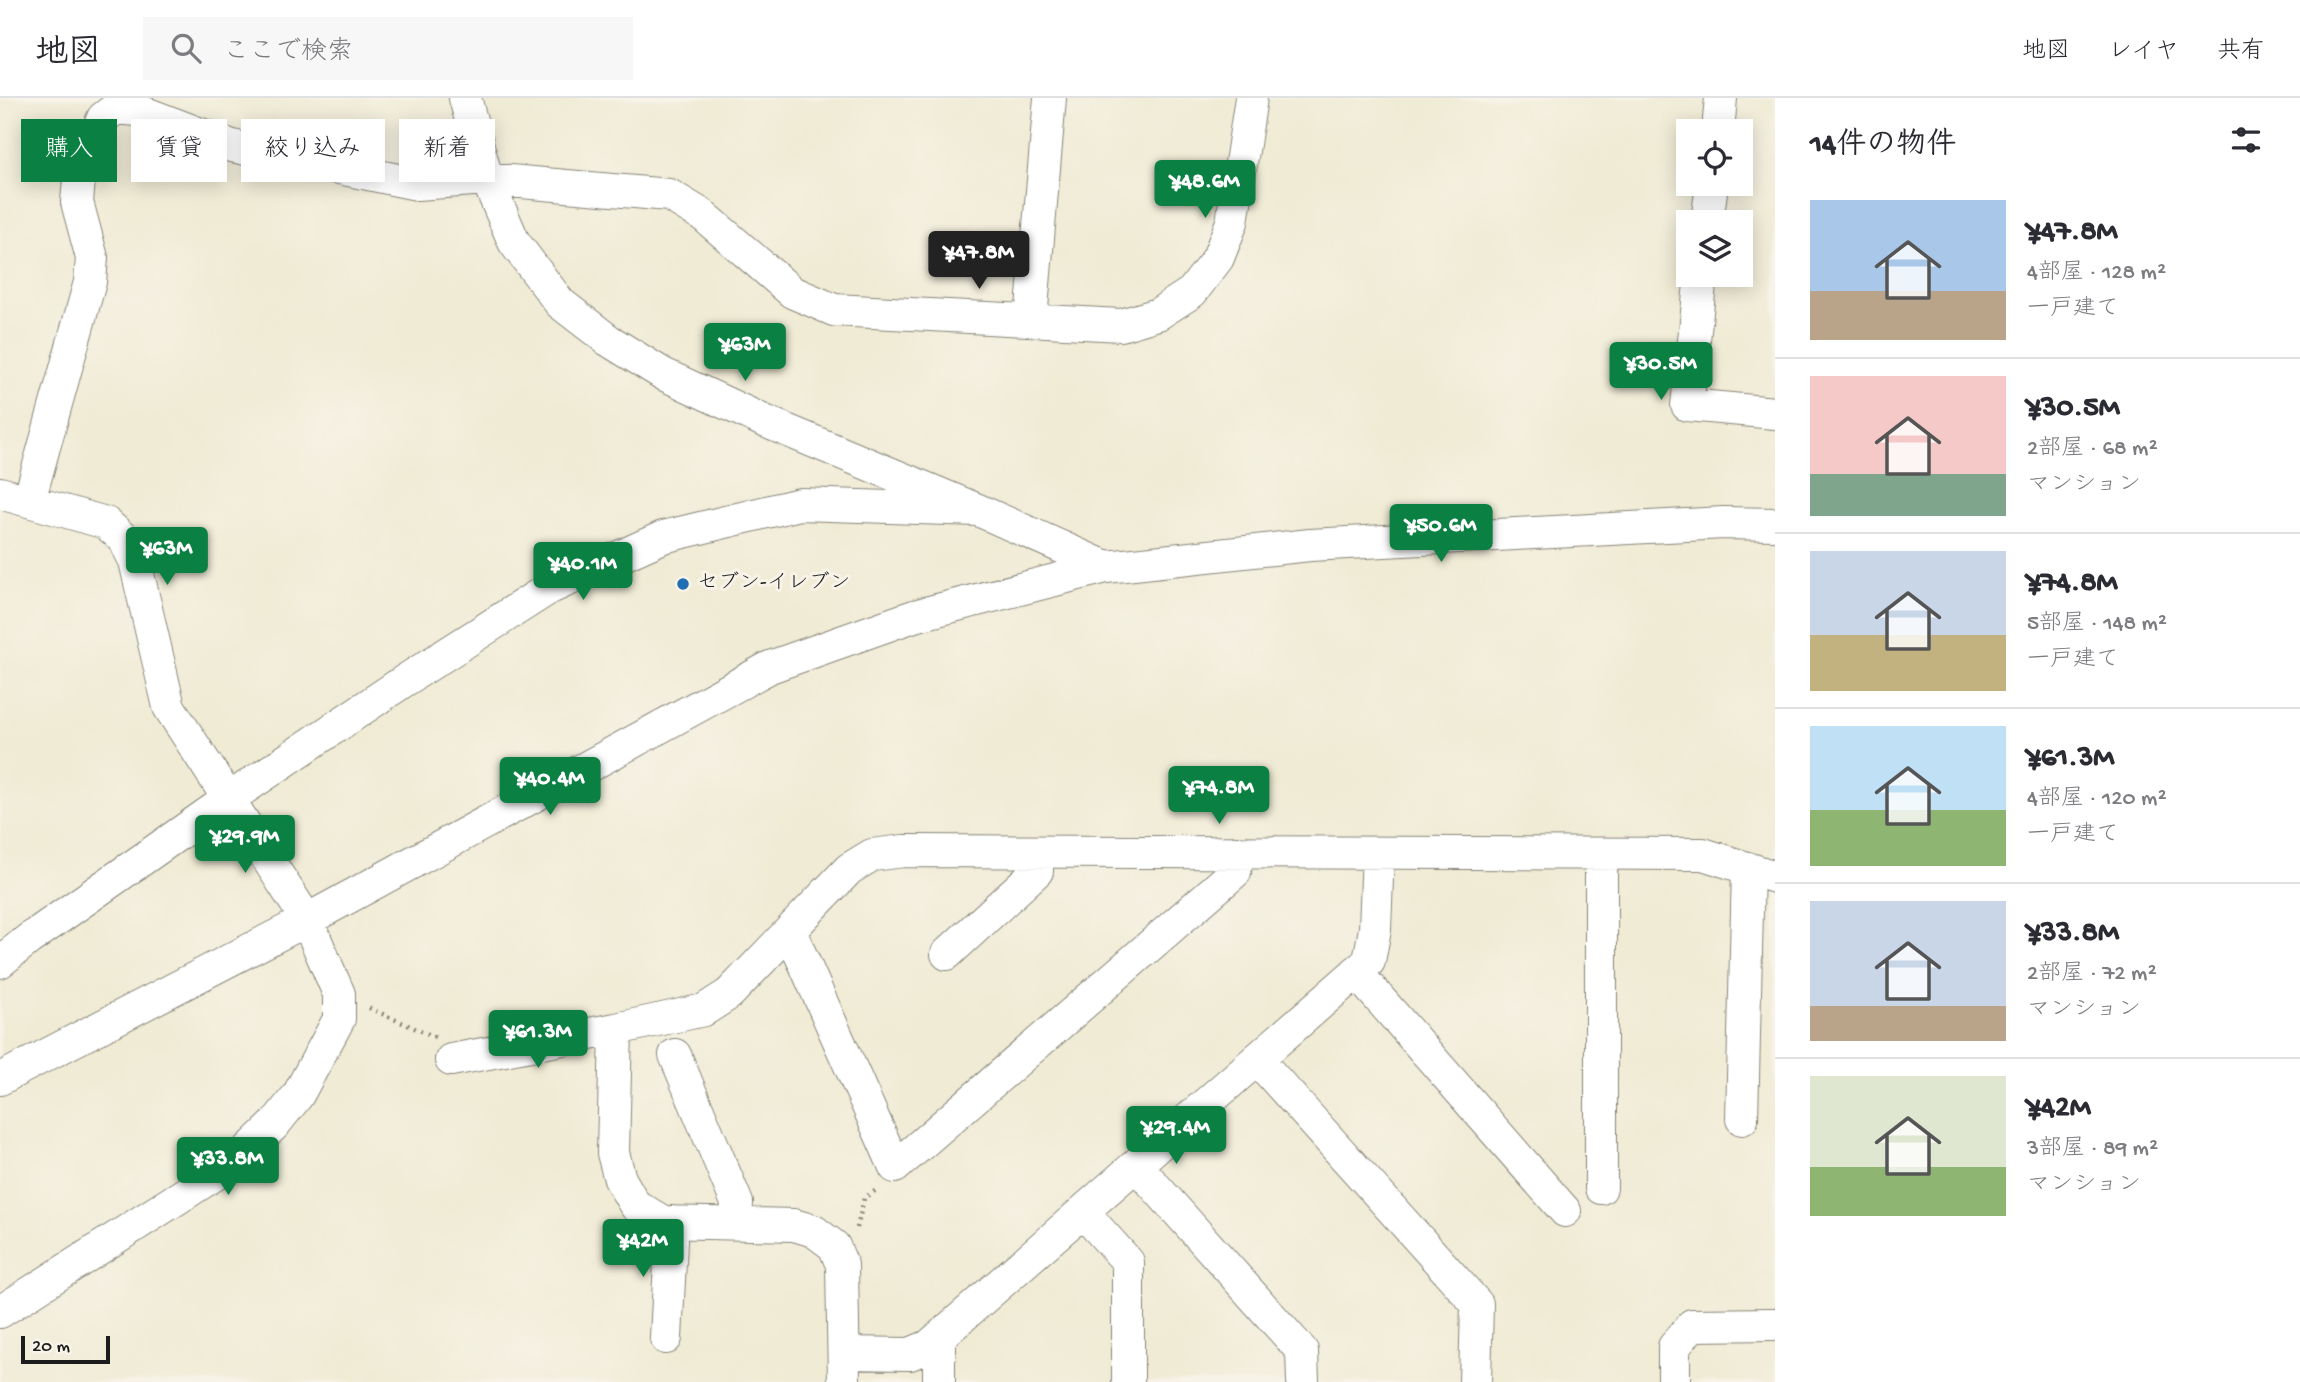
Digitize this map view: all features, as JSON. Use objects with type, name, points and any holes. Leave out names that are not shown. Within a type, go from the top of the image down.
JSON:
[{"type":"street","points":[[465,98],[471,119]]},
{"type":"street","points":[[1031,320],[1050,98]]},
{"type":"street","points":[[495,180],[669,195],[704,216],[792,292],[834,310],[1121,325],[1158,314],[1192,292],[1218,258],[1232,222],[1251,98]]},
{"type":"street","points":[[1718,119],[1721,98]]},
{"type":"street","points":[[0,1312],[239,1159],[274,1125],[298,1095],[339,1019],[339,994],[307,920],[169,707],[135,561],[124,539],[106,523],[15,497],[90,282],[92,258],[77,202],[80,169],[103,118],[116,108],[137,110],[232,146],[399,180]]},
{"type":"street","points":[[407,182],[445,182]]},
{"type":"street","points":[[488,182],[514,242],[560,303],[608,340],[663,374],[750,414],[1106,567]]},
{"type":"street","points":[[1701,287],[1687,405],[1775,413]]},
{"type":"street","points":[[0,962],[227,800],[404,681],[548,589],[663,537],[800,504],[978,510]]},
{"type":"street","points":[[0,1079],[307,920],[770,667],[914,615],[1106,567],[1310,545],[1724,523],[1775,524]]},
{"type":"street","points":[[449,1048],[616,1029],[704,1010],[729,994],[849,869],[872,855],[904,851],[1703,854],[1762,873],[1742,1119]]},
{"type":"street","points":[[947,954],[1037,871],[1037,852]]},
{"type":"street","points":[[790,931],[895,1167],[1235,872],[1237,852]]},
{"type":"street","points":[[616,1029],[613,1153],[620,1179],[635,1205],[663,1222],[794,1225],[814,1231],[834,1246],[842,1265],[844,1367],[910,1354],[929,1346],[939,1338],[1369,961],[1375,929],[1377,853]]},
{"type":"street","points":[[1601,855],[1601,1188]]},
{"type":"street","points":[[1356,972],[1565,1211]]},
{"type":"street","points":[[675,1055],[737,1203],[736,1223]]},
{"type":"street","points":[[1257,1059],[1477,1304],[1475,1382]]},
{"type":"street","points":[[1136,1165],[1302,1350],[1303,1382]]},
{"type":"street","points":[[1083,1212],[1128,1262],[1128,1382]]},
{"type":"street","points":[[666,1338],[672,1222]]},
{"type":"street","points":[[1674,1382],[1674,1347],[1692,1325],[1775,1324]]},
{"type":"street","points":[[939,1338],[939,1382]]},
{"type":"path","points":[[339,994],[436,1038],[449,1048]]},
{"type":"path","points":[[837,1254],[853,1246],[864,1198],[888,1182],[895,1167]]},
{"type":"place","name":"セブン-イレブン","points":[[683,584]]}]
